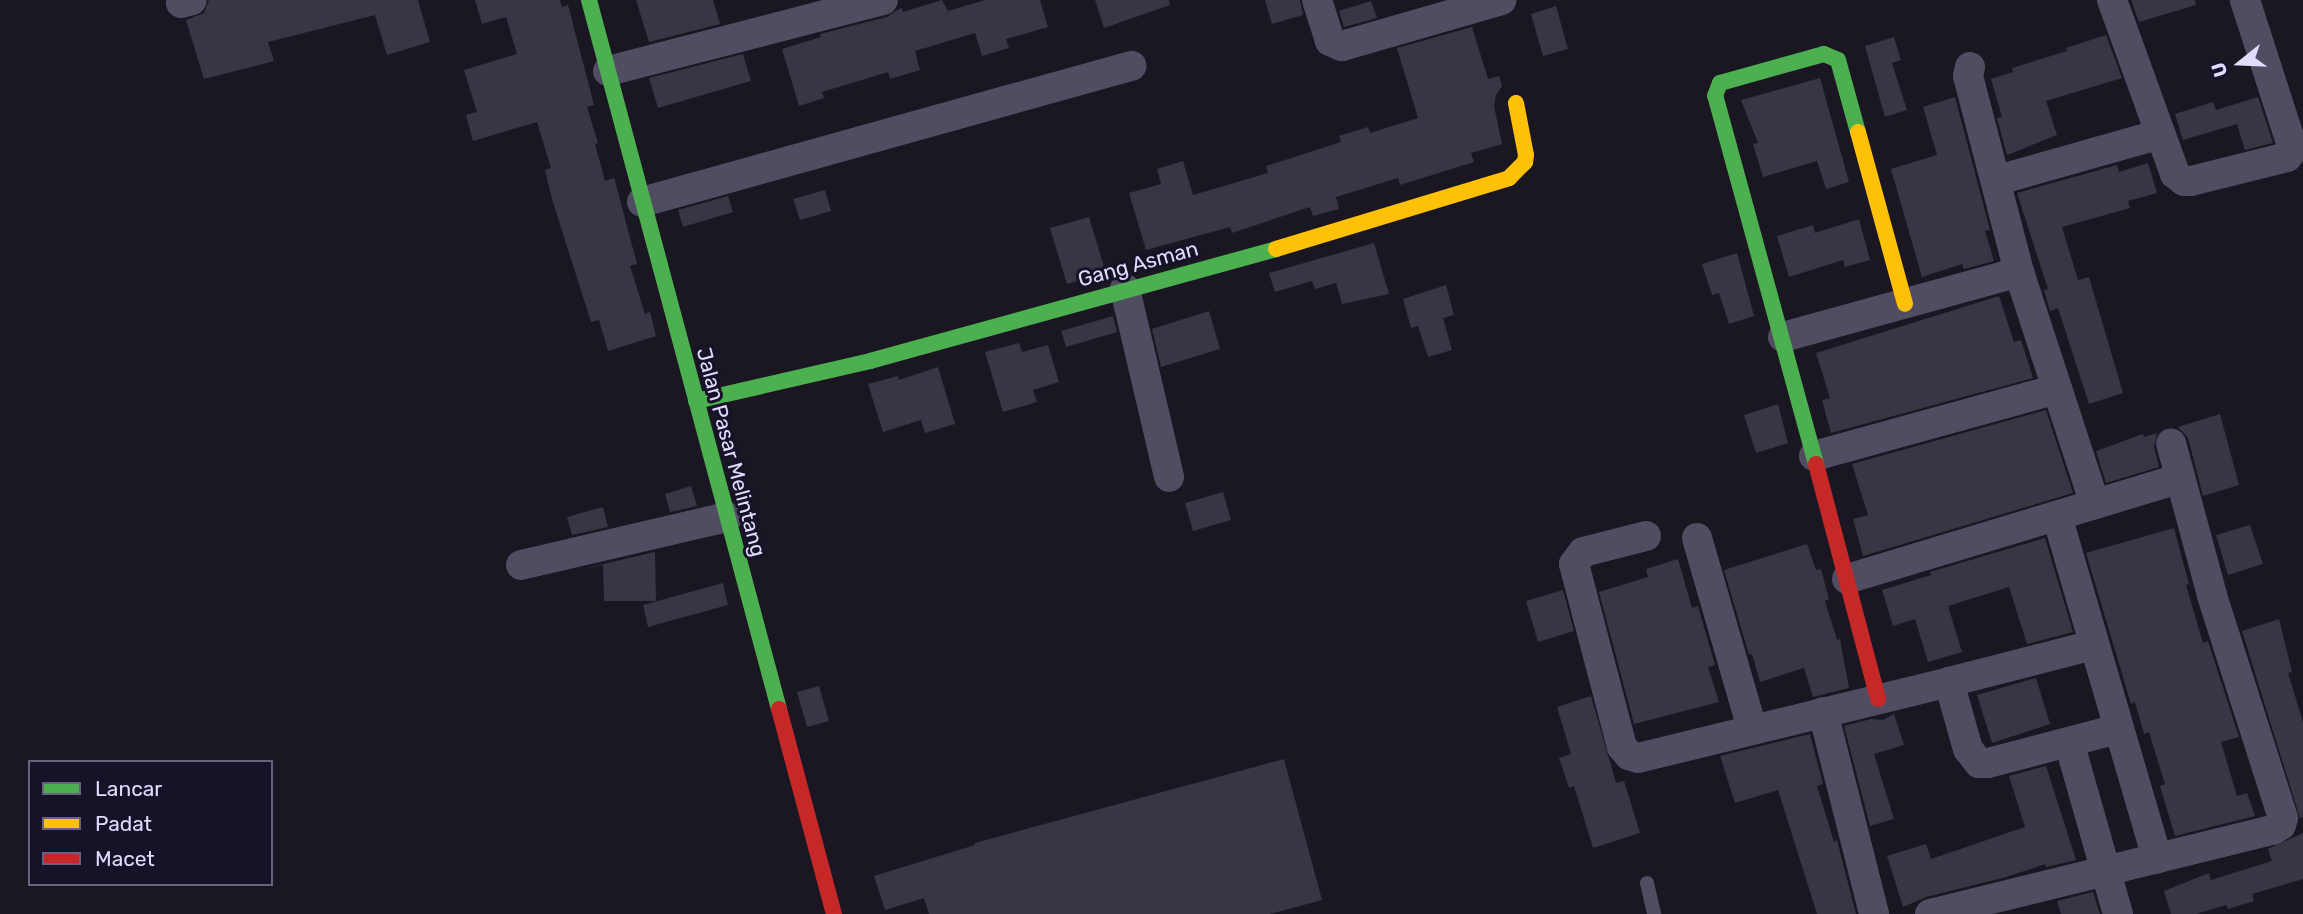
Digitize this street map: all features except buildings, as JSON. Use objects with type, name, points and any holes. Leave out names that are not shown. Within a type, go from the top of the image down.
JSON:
[{"type":"street","name":"Jalan Pasar Melintang","points":[[589,0],[834,914]]},
{"type":"street","points":[[608,71],[883,0]]},
{"type":"street","points":[[1317,0],[1330,41],[1342,47],[1501,0]]},
{"type":"street","points":[[2112,0],[2175,174],[2184,181],[2291,154],[2292,143],[2245,0]]},
{"type":"street","points":[[1878,699],[1783,337],[1715,96],[1720,83],[1824,54],[1839,60],[1905,304]]},
{"type":"street","points":[[642,202],[1131,66]]},
{"type":"street","points":[[1970,67],[1968,76],[1998,180],[2019,272],[2095,504]]},
{"type":"street","name":"Gang Asman","points":[[696,401],[870,361],[1347,229],[1509,178],[1526,159],[1526,143],[1516,103]]},
{"type":"street","points":[[1998,180],[2161,134]]},
{"type":"street","points":[[1783,337],[2019,272]]},
{"type":"street","points":[[1125,289],[1169,477]]},
{"type":"street","points":[[1814,456],[2057,388]]},
{"type":"street","points":[[1930,914],[2273,830],[2283,822],[2211,595],[2171,443]]},
{"type":"street","points":[[1847,579],[2179,479]]},
{"type":"street","points":[[2057,516],[2157,859]]},
{"type":"street","points":[[522,565],[727,517]]},
{"type":"street","points":[[1646,536],[1583,552],[1574,564],[1622,747],[1639,758],[2093,645]]},
{"type":"street","points":[[1697,538],[1752,729]]},
{"type":"street","points":[[1949,682],[1968,749],[1979,763],[1988,763],[2118,729]]},
{"type":"street","points":[[1823,712],[1874,914]]},
{"type":"street","points":[[2069,742],[2118,914]]},
{"type":"lane","points":[[1647,883],[1654,914]]},
{"type":"traffic: fast","points":[[589,0],[779,709]]},
{"type":"traffic: fast","points":[[1816,464],[1715,96],[1720,83],[1824,54],[1838,60],[1858,132]]},
{"type":"traffic: fast","points":[[696,401],[870,361],[1276,249]]},
{"type":"traffic: slow","points":[[1276,249],[1509,178],[1525,162],[1526,155],[1516,103]]},
{"type":"traffic: slow","points":[[1858,132],[1905,304]]},
{"type":"traffic: jam","points":[[1816,464],[1878,699]]},
{"type":"traffic: jam","points":[[779,709],[834,914]]}]
